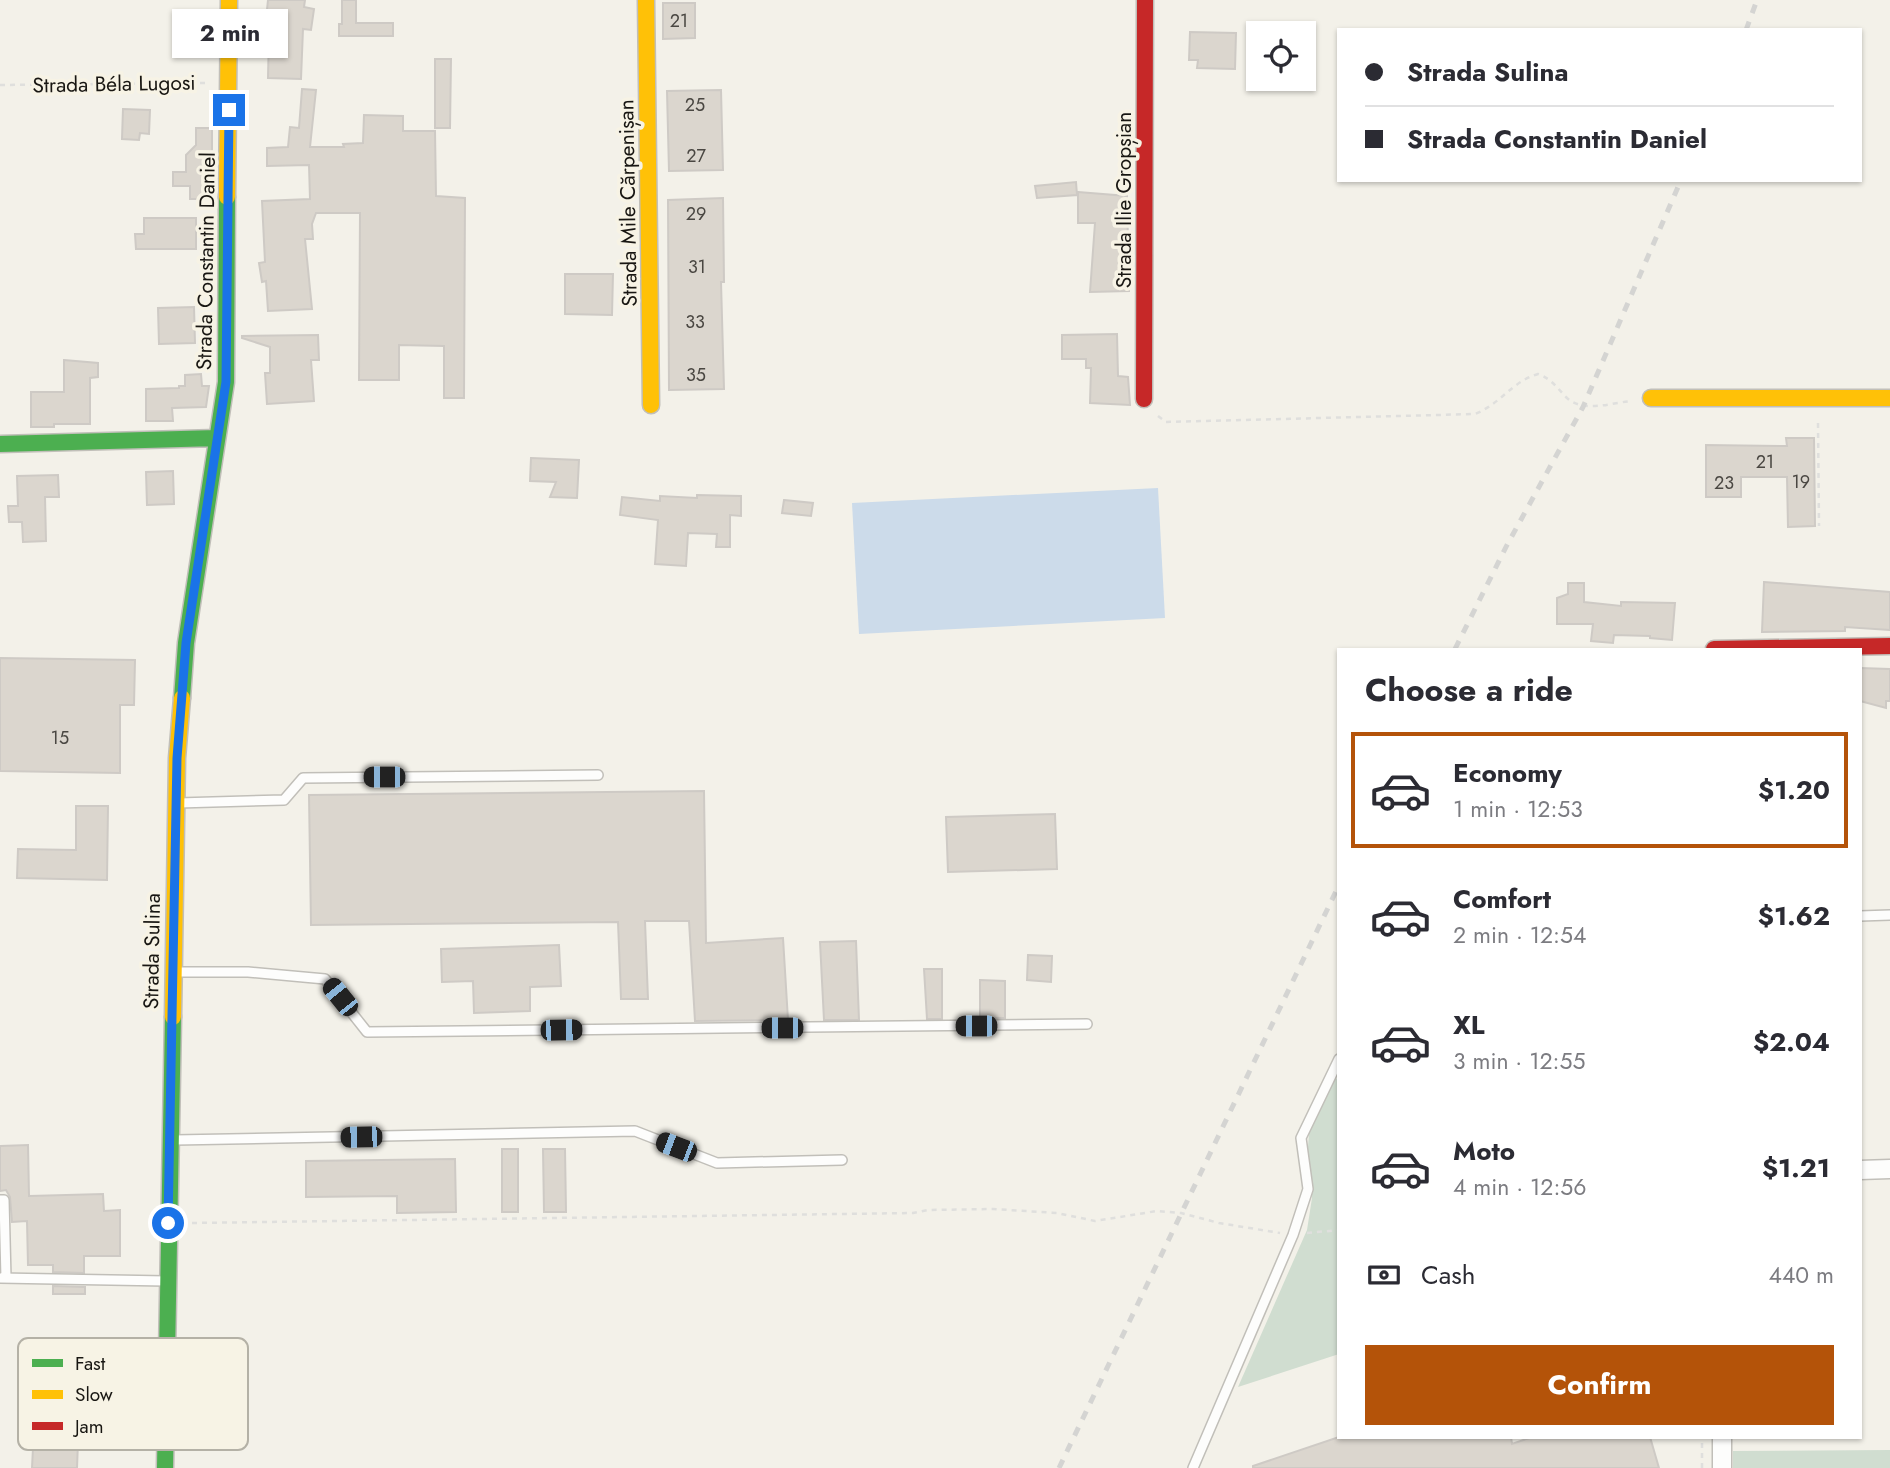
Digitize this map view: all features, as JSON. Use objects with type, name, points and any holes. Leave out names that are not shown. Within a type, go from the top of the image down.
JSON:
[{"type":"street","name":"Strada Constantin Daniel","points":[[217,438],[223,408],[228,352],[229,0]]},
{"type":"street","name":"Strada Mile Cărpenișan","points":[[646,0],[652,405]]},
{"type":"street","name":"Strada Ilie Gropșian","points":[[1144,0],[1144,399]]},
{"type":"street","points":[[1651,398],[1890,398]]},
{"type":"street","points":[[0,444],[217,438]]},
{"type":"street","name":"Strada Sulina","points":[[166,1338],[176,803],[186,643],[217,438]]},
{"type":"street","points":[[1773,648],[1890,646]]},
{"type":"street","points":[[1862,1170],[1890,1169]]},
{"type":"street","points":[[1722,1439],[1722,1468]]},
{"type":"street","name":"Strada Sulina","points":[[165,1450],[165,1468]]},
{"type":"lane","points":[[176,803],[284,800],[303,778],[598,775]]},
{"type":"lane","points":[[1862,916],[1890,915]]},
{"type":"lane","points":[[172,972],[248,972],[326,979],[367,1032],[1087,1024]]},
{"type":"lane","points":[[1193,1468],[1293,1235],[1308,1189],[1301,1138],[1337,1063]]},
{"type":"lane","points":[[170,1140],[635,1131],[718,1163],[842,1160]]},
{"type":"lane","points":[[0,1200],[4,1200],[3,1278],[167,1281]]},
{"type":"path","name":"Strada Béla Lugosi","points":[[0,85],[229,83]]},
{"type":"path","points":[[1144,399],[1166,422],[1475,414],[1493,407],[1511,388],[1538,374],[1549,378],[1570,401],[1583,407],[1651,398]]},
{"type":"path","points":[[1818,423],[1819,526]]},
{"type":"path","points":[[168,1223],[913,1213],[928,1210],[993,1209],[1057,1213],[1096,1221],[1157,1211],[1181,1213],[1219,1223],[1293,1235],[1337,1230]]},
{"type":"path","points":[[1702,1439],[1702,1468]]},
{"type":"green space","points":[[1337,1078],[1337,1355],[1238,1387],[1307,1230],[1312,1198],[1307,1160],[1309,1133],[1331,1082]]},
{"type":"green space","points":[[1890,1450],[1890,1468],[1733,1468],[1733,1451]]},
{"type":"water","points":[[1158,488],[1165,618],[859,634],[852,503]]},
{"type":"building","points":[[268,0],[305,0],[304,7],[314,9],[311,30],[303,29],[301,79],[268,78],[269,32],[265,29]]},
{"type":"building","points":[[342,0],[356,0],[356,23],[393,23],[393,36],[339,36]]},
{"type":"building","points":[[663,3],[695,3],[695,38],[663,39]]},
{"type":"building","points":[[1190,32],[1236,33],[1235,69],[1197,68],[1198,60],[1189,60]]},
{"type":"building","points":[[435,59],[451,59],[450,128],[435,128]]},
{"type":"building","points":[[302,89],[316,90],[310,147],[344,147],[343,144],[363,143],[364,115],[403,116],[403,131],[435,131],[436,196],[465,198],[464,398],[444,398],[444,346],[399,345],[399,380],[359,380],[360,213],[316,213],[312,224],[313,239],[305,239],[312,309],[268,311],[266,281],[262,282],[259,263],[265,262],[262,201],[310,199],[309,165],[267,166],[267,148],[288,147],[290,127],[299,128]]},
{"type":"building","points":[[721,90],[723,170],[669,171],[667,91]]},
{"type":"building","points":[[123,109],[150,110],[149,134],[140,133],[139,140],[122,139]]},
{"type":"building","points":[[196,128],[212,128],[212,199],[190,199],[190,186],[173,186],[173,172],[186,172],[186,155],[196,145]]},
{"type":"building","points":[[1076,182],[1077,195],[1037,198],[1035,186]]},
{"type":"building","points":[[1078,192],[1127,196],[1129,291],[1090,292],[1095,223],[1078,223]]},
{"type":"building","points":[[723,198],[724,282],[721,282],[724,389],[669,390],[668,200]]},
{"type":"building","points":[[144,218],[196,218],[196,249],[136,249],[135,234],[144,234]]},
{"type":"building","points":[[565,274],[613,274],[612,315],[565,314]]},
{"type":"building","points":[[194,307],[195,343],[159,344],[158,308]]},
{"type":"building","points":[[1117,334],[1118,376],[1128,377],[1130,405],[1090,403],[1091,368],[1086,368],[1086,359],[1062,359],[1062,335]]},
{"type":"building","points":[[318,335],[319,360],[311,360],[314,401],[267,404],[265,373],[270,373],[270,347],[242,336]]},
{"type":"building","points":[[64,360],[98,363],[98,377],[90,378],[90,424],[31,427],[31,392],[64,392]]},
{"type":"building","points":[[201,374],[202,386],[209,386],[206,407],[172,408],[173,421],[146,421],[146,389],[179,388],[185,386],[185,375]]},
{"type":"building","points":[[1786,438],[1814,438],[1815,526],[1788,527],[1787,477],[1741,477],[1741,497],[1706,497],[1706,445],[1787,446]]},
{"type":"building","points":[[531,458],[579,460],[577,498],[550,497],[556,482],[530,481]]},
{"type":"building","points":[[173,471],[174,504],[147,505],[146,472]]},
{"type":"building","points":[[58,475],[59,497],[45,497],[46,541],[23,542],[22,522],[9,522],[8,506],[18,506],[17,476]]},
{"type":"building","points":[[697,495],[741,496],[741,516],[730,515],[730,547],[716,547],[717,534],[688,533],[686,566],[655,564],[658,520],[620,515],[622,497],[660,501],[660,496],[697,498]]},
{"type":"building","points":[[784,500],[813,503],[811,516],[782,513]]},
{"type":"building","points":[[1764,582],[1890,592],[1890,630],[1845,627],[1845,631],[1762,632]]},
{"type":"building","points":[[1568,583],[1584,583],[1584,602],[1621,606],[1621,602],[1675,603],[1672,640],[1614,635],[1613,643],[1591,641],[1593,624],[1557,624],[1557,598],[1568,594]]},
{"type":"building","points":[[0,658],[135,660],[134,705],[120,705],[120,773],[0,771]]},
{"type":"building","points":[[1862,668],[1890,669],[1890,701],[1886,701],[1886,708],[1862,702]]},
{"type":"building","points":[[704,791],[706,943],[783,938],[788,1020],[695,1021],[689,921],[645,921],[648,999],[621,999],[618,922],[311,925],[309,795]]},
{"type":"building","points":[[76,806],[108,806],[107,880],[17,878],[18,849],[76,850]]},
{"type":"building","points":[[1055,814],[1057,869],[948,872],[946,817]]},
{"type":"building","points":[[856,941],[859,1020],[824,1020],[820,942]]},
{"type":"building","points":[[559,945],[561,986],[530,987],[530,1011],[474,1013],[473,981],[442,982],[441,949]]},
{"type":"building","points":[[1028,955],[1052,956],[1051,982],[1027,980]]},
{"type":"building","points":[[924,969],[942,969],[942,1019],[927,1019]]},
{"type":"building","points":[[980,980],[1005,981],[1005,1018],[980,1018]]},
{"type":"building","points":[[28,1145],[29,1196],[103,1194],[104,1211],[120,1210],[120,1256],[84,1256],[84,1273],[53,1272],[53,1265],[28,1265],[27,1221],[12,1222],[10,1197],[6,1190],[0,1191],[0,1146]]},
{"type":"building","points":[[502,1149],[518,1149],[518,1212],[502,1212]]},
{"type":"building","points":[[543,1149],[565,1149],[566,1212],[544,1212]]},
{"type":"building","points":[[455,1159],[456,1212],[397,1213],[397,1196],[306,1197],[306,1161]]},
{"type":"building","points":[[53,1286],[85,1287],[85,1294],[53,1294]]},
{"type":"building","points":[[1337,1438],[1511,1439],[1512,1444],[1526,1439],[1651,1439],[1659,1468],[1253,1468]]},
{"type":"building","points":[[33,1450],[78,1450],[77,1468],[32,1468]]},
{"type":"railway","points":[[1747,28],[1757,0]]},
{"type":"railway","points":[[1456,648],[1507,545],[1583,407],[1680,182]]},
{"type":"railway","points":[[1059,1468],[1337,889]]},
{"type":"traffic: fast","points":[[182,698],[186,643],[226,382],[227,197]]},
{"type":"traffic: fast","points":[[0,444],[217,438]]},
{"type":"traffic: fast","points":[[167,1338],[173,1017]]},
{"type":"traffic: fast","points":[[165,1450],[165,1468]]},
{"type":"traffic: slow","points":[[227,197],[229,0]]},
{"type":"traffic: slow","points":[[646,0],[651,405]]},
{"type":"traffic: slow","points":[[1651,398],[1890,398]]},
{"type":"traffic: slow","points":[[173,1017],[177,758],[182,698]]},
{"type":"traffic: jam","points":[[1144,399],[1145,0]]},
{"type":"traffic: jam","points":[[1773,648],[1890,646]]},
{"type":"route","points":[[168,1223],[177,758],[186,643],[226,382],[229,110]]}]
